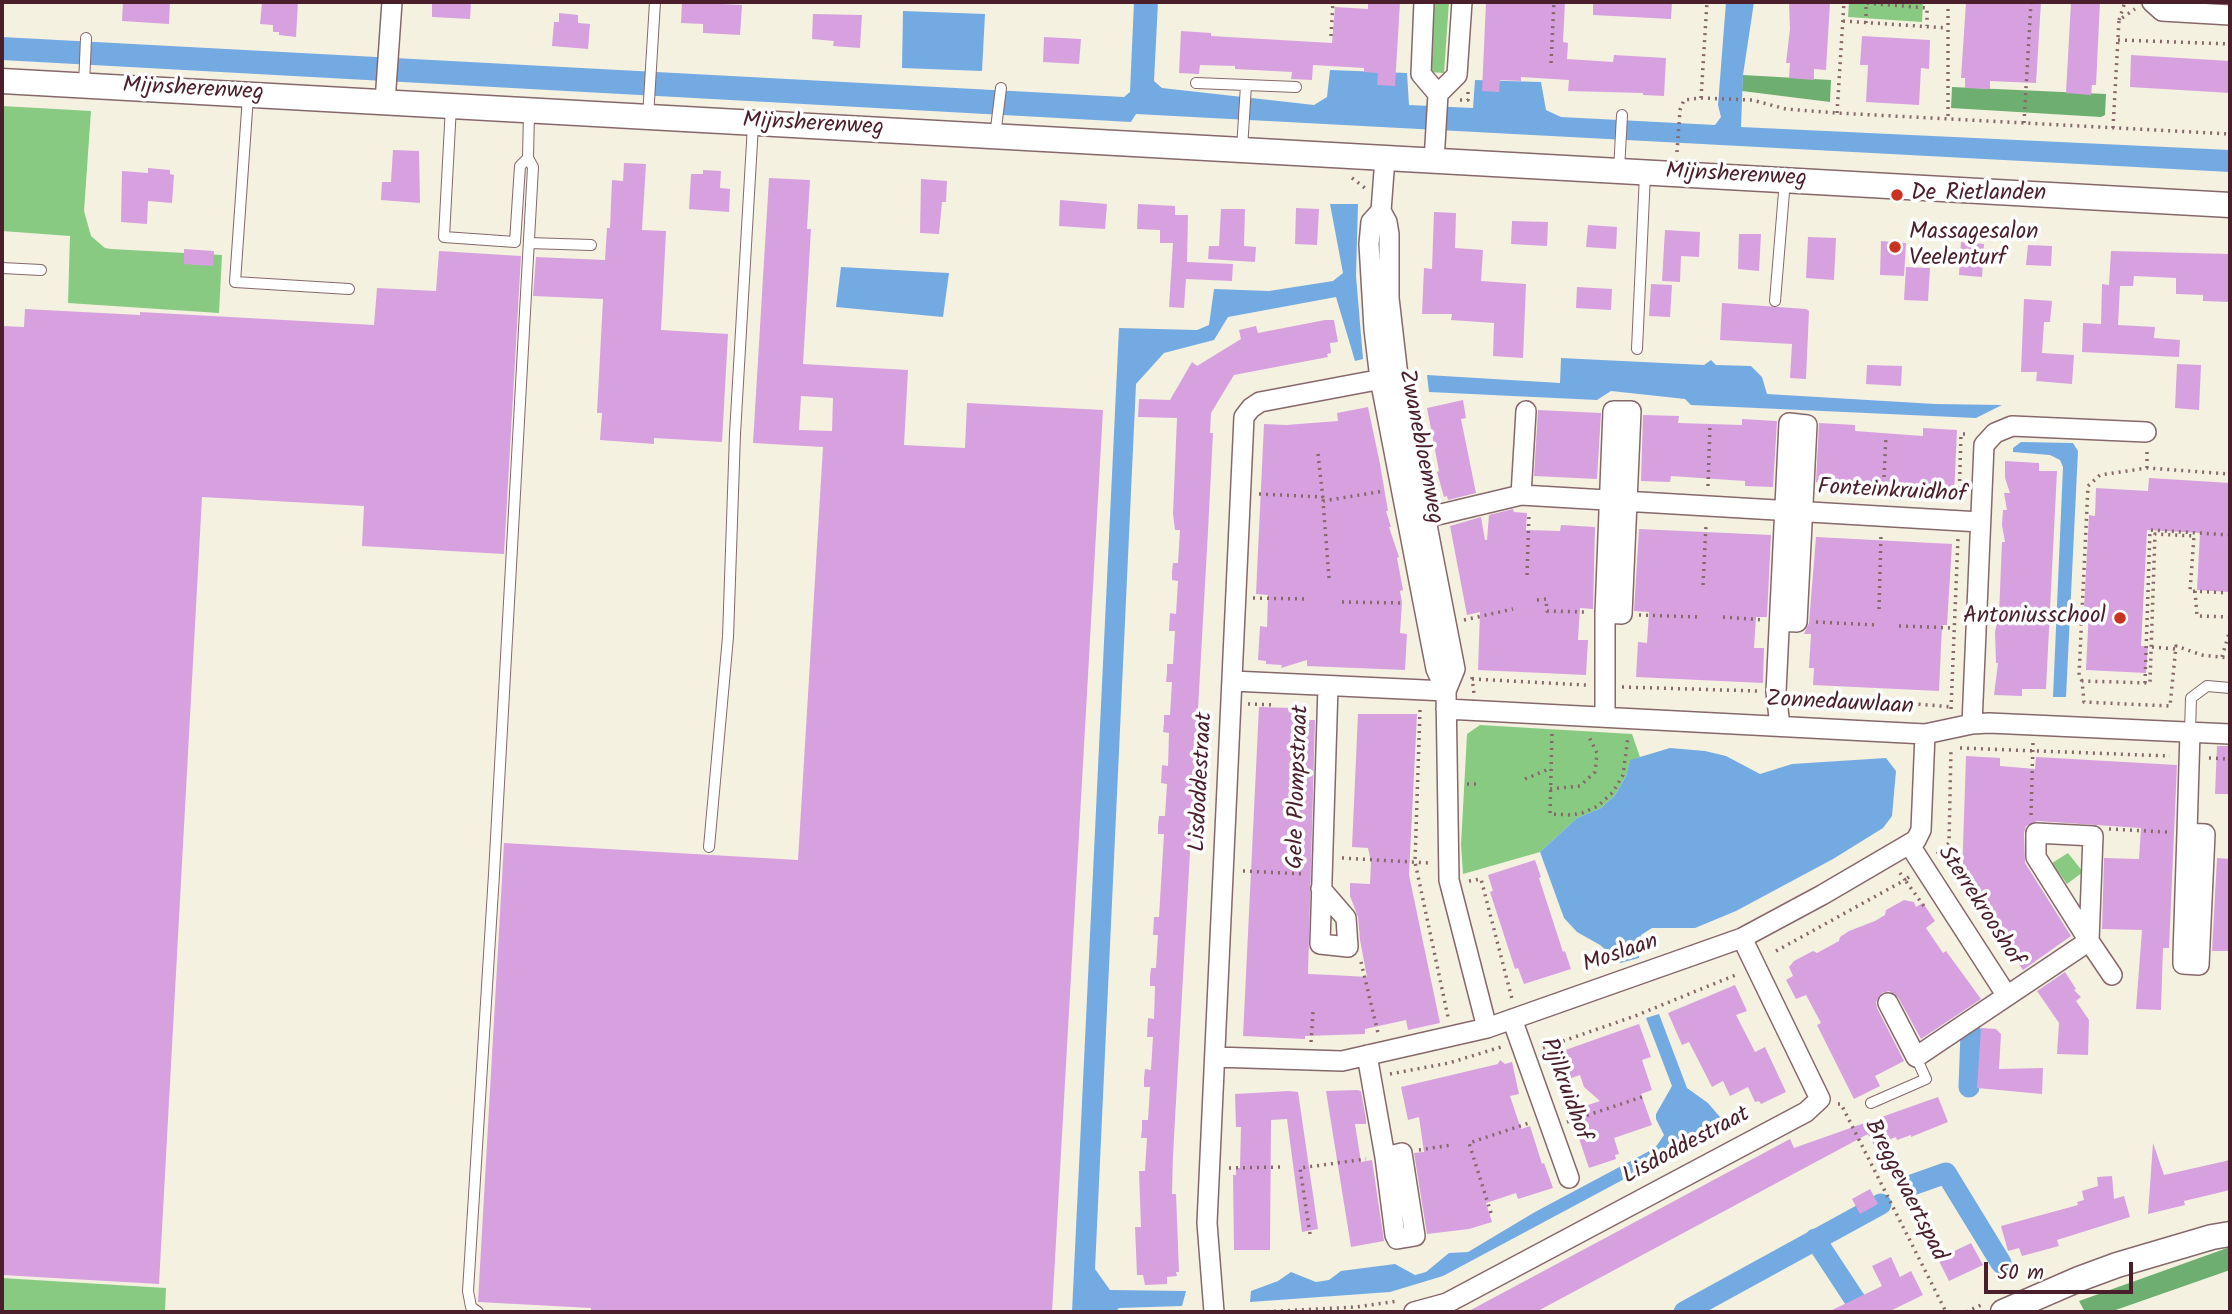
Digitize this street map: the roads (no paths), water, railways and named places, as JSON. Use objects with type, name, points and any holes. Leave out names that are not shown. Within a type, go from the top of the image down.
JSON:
[{"type":"street","points":[[386,93],[392,2]]},
{"type":"street","points":[[1424,2],[1421,74],[1437,96],[1434,152]]},
{"type":"street","points":[[1437,96],[1457,75],[1462,2]]},
{"type":"street","points":[[2144,5],[2162,10],[2230,15]]},
{"type":"street","name":"Mijnsherenweg","points":[[2,80],[84,76],[248,95],[386,93],[451,106],[753,123],[996,126],[1242,141],[1385,159],[1434,152],[1619,159],[1645,172],[2230,205]]},
{"type":"street","name":"Zwanebloemweg","points":[[1385,159],[1381,211],[1389,234],[1389,378],[1402,487],[1417,521],[1423,601],[1436,669],[1446,700],[1450,885],[1487,1028]]},
{"type":"street","name":"Zwanebloemweg","points":[[1389,378],[1417,521],[1446,623],[1455,669],[1446,700]]},
{"type":"street","name":"Lisdoddestraat","points":[[1213,1312],[1207,1223],[1223,870],[1240,682],[1235,597],[1244,417],[1260,401],[1389,378]]},
{"type":"street","points":[[1525,495],[1526,411]]},
{"type":"street","points":[[1972,717],[1984,445],[1995,433],[2012,426],[2146,432]]},
{"type":"street","name":"Fonteinkruidhof","points":[[1417,521],[1525,495],[1979,522]]},
{"type":"street","points":[[1605,716],[1614,613],[1619,501]]},
{"type":"street","name":"Fonteinkruidhof","points":[[1780,726],[1776,692],[1788,621],[1793,511]]},
{"type":"street","name":"Zonnedauwlaan","points":[[1240,682],[1421,690],[1446,700],[1553,714],[1925,734],[1952,727],[1972,717],[2034,725],[2230,734]]},
{"type":"street","name":"Gele Plompstraat","points":[[1322,874],[1346,918],[1348,947],[1320,944],[1322,874],[1328,686]]},
{"type":"street","points":[[2187,833],[2205,834],[2199,965],[2183,964],[2190,732]]},
{"type":"street","points":[[1909,844],[1916,840],[1921,830],[1925,734]]},
{"type":"street","points":[[2089,941],[2093,836],[2036,833],[2036,857],[2089,941],[2112,975]]},
{"type":"street","name":"Moslaan","points":[[1214,1057],[1342,1061],[1487,1028],[1742,938],[1909,844]]},
{"type":"street","name":"Sterrekrooshof","points":[[1909,844],[2007,996]]},
{"type":"street","name":"Lisdoddestraat","points":[[1414,1312],[1447,1303],[1806,1112],[1821,1099],[1742,938]]},
{"type":"street","name":"Sterrekrooshof","points":[[1916,1057],[2089,941]]},
{"type":"street","points":[[1888,1003],[1916,1057]]},
{"type":"street","name":"Pijlkruidhof","points":[[1515,1018],[1569,1178]]},
{"type":"street","points":[[1375,1054],[1394,1155]]},
{"type":"street","points":[[2003,1312],[2116,1265],[2230,1234]]},
{"type":"lane","points":[[648,117],[655,2]]},
{"type":"lane","points":[[84,76],[86,38]]},
{"type":"lane","points":[[1196,83],[1246,89],[1296,87]]},
{"type":"lane","points":[[996,126],[1001,88]]},
{"type":"lane","points":[[1242,141],[1246,89]]},
{"type":"lane","points":[[248,95],[235,282],[349,289]]},
{"type":"lane","points":[[451,106],[444,237],[514,242],[520,166],[528,158]]},
{"type":"lane","points":[[478,1312],[471,1307],[468,1291],[496,847],[533,167],[528,158],[529,110]]},
{"type":"lane","points":[[1619,159],[1622,115]]},
{"type":"lane","points":[[709,847],[727,638],[735,434],[753,123]]},
{"type":"lane","points":[[1637,349],[1645,172]]},
{"type":"lane","points":[[1775,301],[1785,180]]},
{"type":"lane","points":[[529,243],[591,245]]},
{"type":"lane","points":[[2,268],[41,271]]},
{"type":"lane","points":[[2190,732],[2191,698],[2207,686],[2230,688]]},
{"type":"lane","points":[[1871,1103],[1926,1079],[1916,1057]]},
{"type":"water","points":[[1134,2],[1158,2],[1154,81],[1162,88],[1314,105],[1327,97],[1330,70],[1407,73],[1409,105],[1473,108],[1475,80],[1541,82],[1546,110],[1561,117],[1715,125],[1721,117],[1718,105],[1726,2],[1754,2],[1743,75],[1741,127],[2230,150],[2230,172],[1136,114],[1131,122],[2,60],[2,37],[1124,97],[1130,92]]},
{"type":"water","points":[[903,11],[985,14],[982,71],[902,68]]},
{"type":"water","points":[[1330,204],[1358,204],[1356,276],[1363,359],[1355,361],[1336,297],[1228,317],[1214,340],[1164,353],[1136,384],[1095,1269],[1110,1290],[1186,1291],[1182,1306],[1119,1308],[1115,1312],[1072,1312],[1119,328],[1197,330],[1209,325],[1214,289],[1269,291],[1333,281],[1343,273]]},
{"type":"water","points":[[841,267],[949,273],[943,317],[836,307]]},
{"type":"water","points":[[1561,358],[1704,365],[1711,360],[1716,365],[1751,366],[1762,377],[1767,394],[1935,404],[2002,405],[1976,418],[1691,405],[1685,399],[1611,391],[1597,400],[1429,392],[1427,375],[1560,383]]},
{"type":"water","points":[[2021,442],[2073,443],[2078,451],[2066,697],[2053,697],[2063,467],[2060,460],[2050,455],[2013,452],[2013,448]]},
{"type":"water","points":[[1670,748],[1726,756],[1760,774],[1792,764],[1886,758],[1896,771],[1892,816],[1883,828],[1833,859],[1736,911],[1695,928],[1652,928],[1641,935],[1639,958],[1620,963],[1600,945],[1577,932],[1564,918],[1540,852],[1577,818],[1601,808],[1615,795],[1626,776],[1630,760]]},
{"type":"water","points":[[1659,1014],[1687,1088],[1708,1103],[1720,1117],[1701,1138],[1443,1276],[1390,1292],[1250,1302],[1251,1291],[1278,1281],[1291,1272],[1316,1282],[1329,1280],[1341,1271],[1395,1264],[1415,1275],[1426,1272],[1449,1253],[1468,1252],[1535,1212],[1655,1148],[1664,1135],[1656,1114],[1672,1086],[1646,1018]]},
{"type":"waterway","points":[[1969,1087],[1971,1033]]},
{"type":"waterway","points":[[1912,1185],[1946,1173],[2001,1263]]},
{"type":"waterway","points":[[1684,1312],[1881,1204]]},
{"type":"waterway","points":[[1815,1239],[1863,1312]]},
{"type":"place","name":"De Rietlanden","points":[[1897,195]]},
{"type":"place","name":"Massagesalon Veelenturf","points":[[1895,247]]},
{"type":"place","name":"Antoniusschool","points":[[2120,618]]}]
